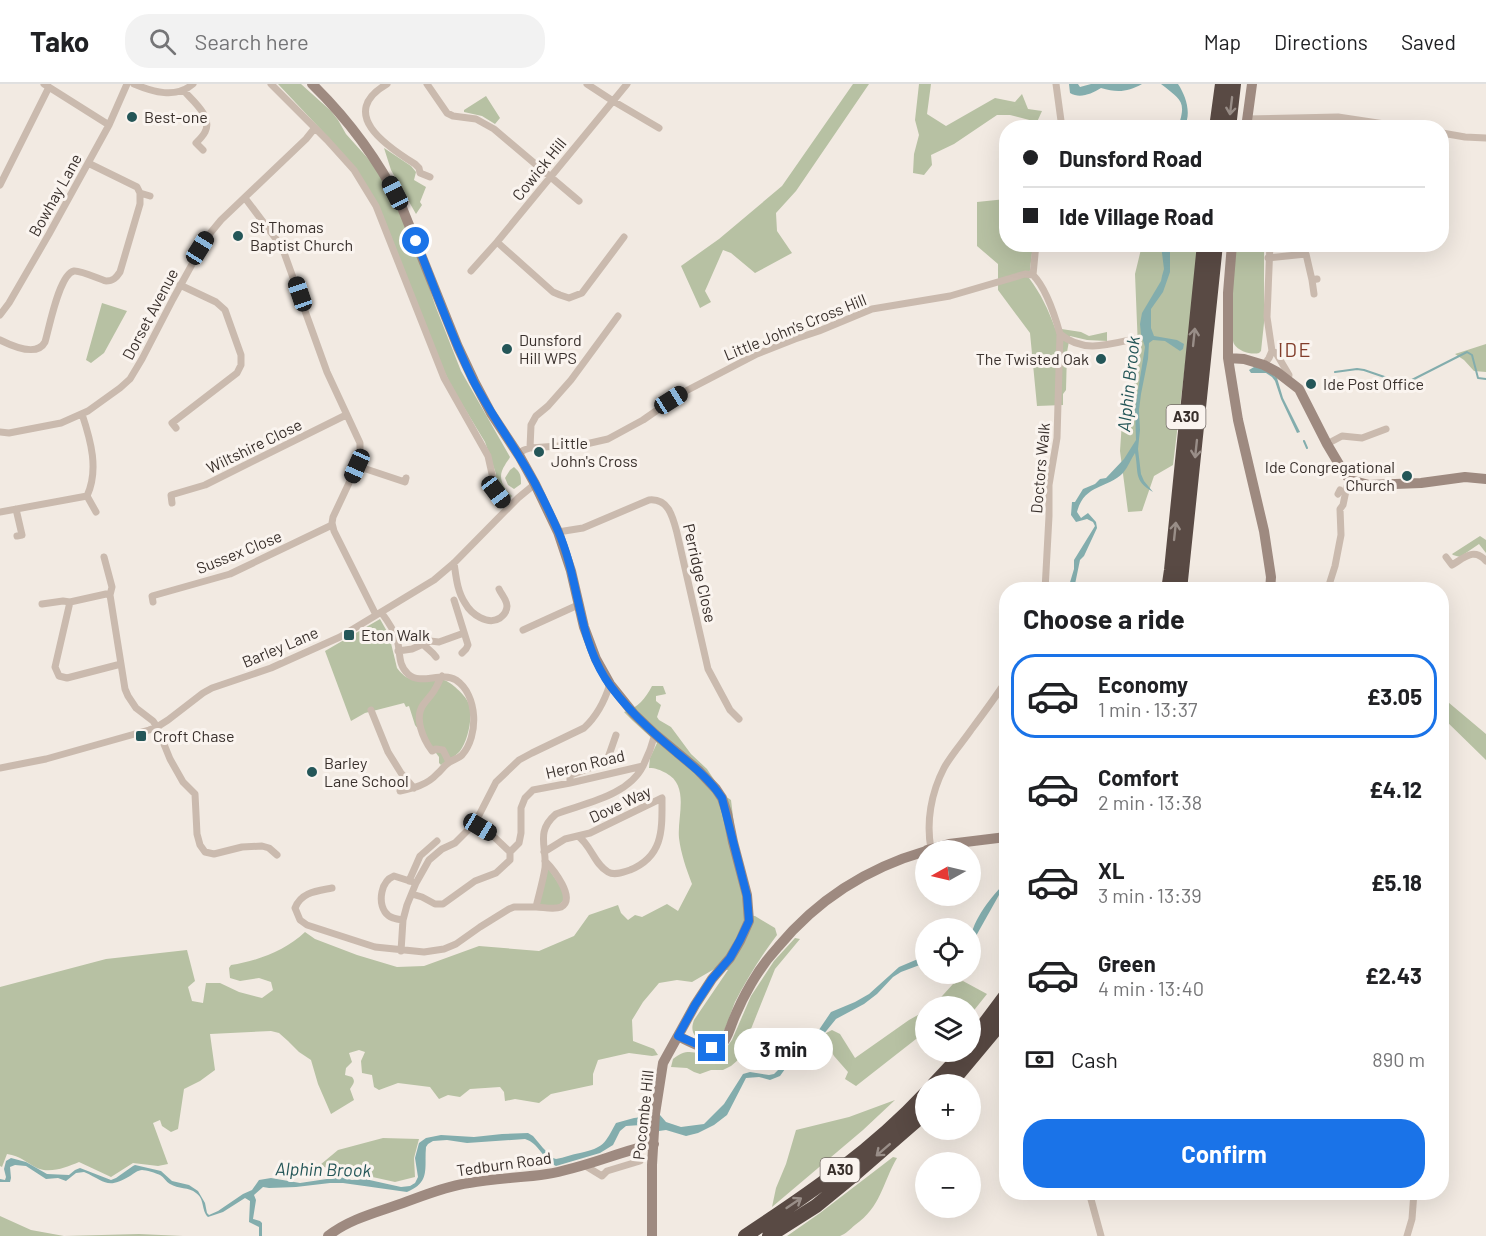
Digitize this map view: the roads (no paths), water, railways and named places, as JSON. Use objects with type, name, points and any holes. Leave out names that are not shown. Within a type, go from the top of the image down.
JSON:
[{"type":"highway","points":[[1217,120],[1222,84]]},
{"type":"highway","points":[[1229,120],[1234,84]]},
{"type":"highway","name":"A30","points":[[1169,582],[1203,252]]},
{"type":"highway","name":"A30","points":[[1181,582],[1215,252]]},
{"type":"highway","points":[[981,1028],[999,1004]]},
{"type":"highway","points":[[958,1074],[999,1025]]},
{"type":"highway","points":[[943,1074],[955,1062]]},
{"type":"highway","name":"A30","points":[[745,1236],[824,1183],[876,1141],[915,1104]]},
{"type":"highway","name":"A30","points":[[769,1236],[816,1206],[915,1122]]},
{"type":"street","name":"Bowhay Lane","points":[[0,315],[23,280],[109,126],[127,84]]},
{"type":"street","points":[[134,84],[165,93],[184,91],[193,84]]},
{"type":"street","points":[[271,84],[354,170],[376,206],[444,378],[488,456],[496,492],[508,508]]},
{"type":"street","name":"Pocombe Hill","points":[[312,84],[355,131],[389,182],[401,205],[474,381],[535,484],[558,532],[571,571],[584,627],[596,659],[610,684],[634,714],[698,770],[722,798],[747,896],[749,921],[730,958],[712,979],[695,1005],[663,1063],[655,1114],[652,1236]]},
{"type":"street","points":[[427,84],[447,113],[476,119],[483,123],[516,147],[579,201]]},
{"type":"street","points":[[587,84],[659,128]]},
{"type":"street","name":"Cowick Hill","points":[[471,271],[627,84]]},
{"type":"street","points":[[1056,84],[1061,120]]},
{"type":"street","points":[[1246,120],[1252,84]]},
{"type":"street","points":[[0,185],[46,85],[109,126]]},
{"type":"street","points":[[382,85],[366,103],[365,113],[370,126],[383,142],[415,164],[420,173],[430,177]]},
{"type":"street","points":[[184,91],[206,117],[206,130],[193,140],[203,150]]},
{"type":"street","points":[[1292,120],[1338,117],[1358,120]]},
{"type":"street","name":"Dorset Avenue","points":[[0,432],[9,433],[56,424],[82,414],[130,379],[212,230],[314,129]]},
{"type":"street","points":[[1449,134],[1486,138]]},
{"type":"street","points":[[0,340],[29,350],[40,349],[45,342],[62,283],[69,273],[76,271],[111,281],[120,272],[140,204],[140,193],[137,187],[88,163]]},
{"type":"street","points":[[140,193],[150,196]]},
{"type":"street","points":[[245,198],[282,248],[327,372],[360,443],[360,457],[357,466],[333,517],[332,525],[379,614],[396,638],[402,667],[411,677],[442,676],[455,680],[470,699],[474,710],[469,742],[461,756],[449,762],[428,782],[400,791]]},
{"type":"street","points":[[497,242],[554,292],[569,298],[582,293],[613,246],[624,237]]},
{"type":"street","points":[[1035,252],[1033,275],[1042,287],[1056,320],[1060,334],[1059,348]]},
{"type":"street","points":[[1231,252],[1228,292],[1228,358],[1231,385],[1264,531],[1271,582]]},
{"type":"street","points":[[1264,365],[1272,351],[1267,317],[1269,252]]},
{"type":"street","points":[[1268,258],[1306,254],[1315,280],[1314,294]]},
{"type":"street","name":"Little John's Cross Hill","points":[[518,454],[530,448],[586,444],[608,439],[643,420],[682,393],[757,354],[872,309],[950,296],[1025,274],[1033,275]]},
{"type":"street","points":[[172,424],[237,373],[241,364],[241,355],[225,310],[216,302],[180,285]]},
{"type":"street","points":[[530,448],[531,425],[536,416],[571,380],[618,316]]},
{"type":"street","points":[[1060,334],[1070,342],[1089,346],[1101,346],[1134,339]]},
{"type":"street","points":[[1059,348],[1070,342]]},
{"type":"street","name":"Doctors Walk","points":[[1045,582],[1049,485],[1057,438],[1059,348]]},
{"type":"street","points":[[1272,351],[1289,375],[1288,381]]},
{"type":"street","points":[[1228,358],[1244,359],[1264,365],[1299,389],[1343,471],[1355,482],[1369,485],[1421,483],[1465,477],[1486,479]]},
{"type":"street","points":[[82,414],[94,465],[93,481],[87,496]]},
{"type":"street","name":"Wiltshire Close","points":[[171,496],[205,486],[346,415]]},
{"type":"street","points":[[1327,444],[1341,436],[1362,438],[1386,429]]},
{"type":"street","points":[[357,466],[404,483]]},
{"type":"street","points":[[1330,582],[1341,535],[1340,509],[1347,486],[1355,482]]},
{"type":"street","name":"Barley Lane","points":[[0,768],[46,759],[157,727],[186,704],[212,688],[271,668],[340,636],[434,580],[535,484]]},
{"type":"street","points":[[0,512],[87,496]]},
{"type":"street","points":[[87,496],[96,512]]},
{"type":"street","name":"Perridge Close","points":[[558,532],[583,528],[649,500],[657,500],[668,507],[677,533],[708,669],[730,710],[739,719]]},
{"type":"street","points":[[16,509],[22,535]]},
{"type":"street","name":"Sussex Close","points":[[152,596],[230,574],[332,525]]},
{"type":"street","points":[[1446,557],[1452,565],[1471,554],[1479,554],[1486,561]]},
{"type":"street","points":[[104,557],[112,587],[110,595],[128,696],[136,708],[153,721],[183,782],[195,795],[197,834],[202,850],[207,854],[214,854],[242,847],[262,846],[269,848],[277,855]]},
{"type":"street","points":[[454,562],[463,601],[475,615],[491,621],[505,613],[506,602],[499,589]]},
{"type":"street","points":[[42,604],[110,595]]},
{"type":"street","points":[[454,600],[468,647],[462,653]]},
{"type":"street","points":[[70,602],[55,667],[59,676],[67,678],[121,664]]},
{"type":"street","points":[[523,630],[578,605]]},
{"type":"street","points":[[398,651],[412,649],[430,641],[439,642],[464,633]]},
{"type":"street","points":[[423,644],[436,657]]},
{"type":"street","points":[[442,676],[422,706],[420,718],[426,744],[432,751],[442,750],[449,762]]},
{"type":"street","points":[[412,882],[429,860],[442,849],[455,843],[475,824],[496,782],[519,760],[589,724],[606,696],[610,684]]},
{"type":"street","points":[[928,840],[930,809],[941,774],[999,691]]},
{"type":"street","points":[[371,710],[388,752],[414,788]]},
{"type":"street","name":"Heron Road","points":[[412,894],[435,904],[443,904],[475,881],[501,869],[510,860],[510,852],[519,843],[521,808],[525,798],[533,790],[643,766],[655,734]]},
{"type":"street","points":[[570,783],[571,775],[603,763],[609,755],[615,735]]},
{"type":"street","points":[[536,907],[545,861],[543,832],[551,818],[556,814],[620,790],[636,777],[643,766]]},
{"type":"street","name":"Dove Way","points":[[544,852],[566,839],[578,836],[590,833],[663,798],[657,848],[649,859],[635,867],[618,874],[611,874],[604,870],[585,842],[578,836]]},
{"type":"street","points":[[475,824],[510,852]]},
{"type":"street","points":[[981,840],[999,838]]},
{"type":"street","points":[[401,951],[407,905],[412,894],[412,882],[420,856],[437,841]]},
{"type":"street","points":[[678,1036],[704,1047],[721,1046],[752,982],[773,953],[808,914],[856,879],[915,855]]},
{"type":"street","points":[[332,888],[309,894],[298,901],[295,908],[300,920],[375,947],[424,952],[450,947],[514,907],[559,907],[566,902],[566,892],[545,861]]},
{"type":"street","points":[[404,920],[392,918],[387,914],[381,894],[390,877],[394,876],[412,882]]},
{"type":"street","name":"Tedburn Road","points":[[328,1236],[371,1214],[455,1185],[548,1174],[654,1144]]},
{"type":"street","points":[[584,1165],[602,1176],[608,1171],[640,1161]]},
{"type":"street","points":[[1091,1200],[1101,1236]]},
{"type":"street","points":[[1407,1236],[1412,1219],[1413,1200]]},
{"type":"water","points":[[1069,84],[1078,84],[1080,87],[1091,84],[1142,84],[1122,91],[1101,88],[1082,96],[1070,93]]},
{"type":"water","points":[[1161,84],[1178,84],[1186,99],[1187,120],[1180,120],[1182,106]]},
{"type":"water","points":[[1162,252],[1170,252],[1170,272],[1163,292],[1151,309],[1151,328],[1154,336],[1177,340],[1184,344],[1180,351],[1165,341],[1153,340],[1149,343],[1139,410],[1138,449],[1141,474],[1153,492],[1140,480],[1135,453],[1123,473],[1085,496],[1077,512],[1081,518],[1088,513],[1096,522],[1097,528],[1080,560],[1075,582],[1070,582],[1074,560],[1095,526],[1087,519],[1076,522],[1071,515],[1072,502],[1075,502],[1083,489],[1106,478],[1124,459],[1136,440],[1135,409],[1145,347],[1140,324],[1142,313],[1161,281],[1164,269]]},
{"type":"water","points":[[1260,366],[1277,378],[1283,398],[1300,432],[1297,433],[1272,377],[1266,373],[1251,373],[1249,370]]},
{"type":"water","points":[[999,890],[999,895],[981,927],[981,918],[978,918]]},
{"type":"water","points":[[915,960],[915,967],[893,977],[864,1004],[836,1019],[798,1063],[770,1080],[759,1077],[746,1078],[727,1115],[714,1125],[686,1136],[666,1130],[649,1129],[641,1125],[626,1126],[620,1131],[613,1145],[600,1153],[556,1166],[534,1144],[525,1139],[467,1143],[447,1140],[433,1141],[426,1147],[423,1179],[420,1184],[407,1192],[343,1183],[263,1187],[254,1195],[256,1200],[253,1219],[262,1223],[262,1236],[259,1236],[259,1227],[249,1222],[250,1201],[245,1198],[223,1212],[208,1217],[199,1195],[173,1186],[160,1175],[146,1170],[139,1171],[116,1183],[106,1183],[84,1172],[76,1173],[66,1181],[58,1178],[46,1179],[26,1166],[15,1165],[10,1167],[10,1182],[0,1182],[0,1179],[5,1180],[6,1161],[11,1158],[26,1162],[47,1174],[69,1175],[80,1168],[111,1180],[135,1165],[161,1171],[172,1181],[189,1185],[198,1191],[209,1215],[252,1190],[259,1180],[271,1178],[300,1183],[340,1177],[352,1180],[365,1179],[401,1187],[410,1186],[418,1177],[415,1158],[419,1143],[426,1138],[441,1135],[474,1137],[528,1133],[556,1159],[599,1147],[616,1123],[634,1118],[660,1115],[666,1122],[681,1127],[704,1124],[724,1104],[743,1074],[750,1072],[774,1074],[786,1062],[806,1049],[831,1012],[869,994],[899,967]]},
{"type":"waterway","points":[[1335,372],[1364,370],[1402,383],[1467,352],[1472,355],[1478,378],[1486,379]]},
{"type":"waterway","points":[[1304,441],[1307,448]]},
{"type":"place","name":"Best-one","points":[[132,117]]},
{"type":"place","name":"St Thomas Baptist Church","points":[[238,236]]},
{"type":"place","name":"Dunsford Hill WPS","points":[[507,349]]},
{"type":"place","name":"The Twisted Oak","points":[[1101,359]]},
{"type":"place","name":"Ide Post Office","points":[[1311,384]]},
{"type":"place","name":"Little John's Cross","points":[[539,452]]},
{"type":"place","name":"Ide Congregational Church","points":[[1407,476]]},
{"type":"place","name":"Eton Walk","points":[[349,635]]},
{"type":"place","name":"Croft Chase","points":[[141,736]]},
{"type":"place","name":"Barley Lane School","points":[[312,772]]},
{"type":"district","name":"IDE","points":[[1295,350]]},
{"type":"water label","name":"Alphin Brook","points":[[1129,384]]},
{"type":"water label","name":"Alphin Brook","points":[[323,1170]]}]
